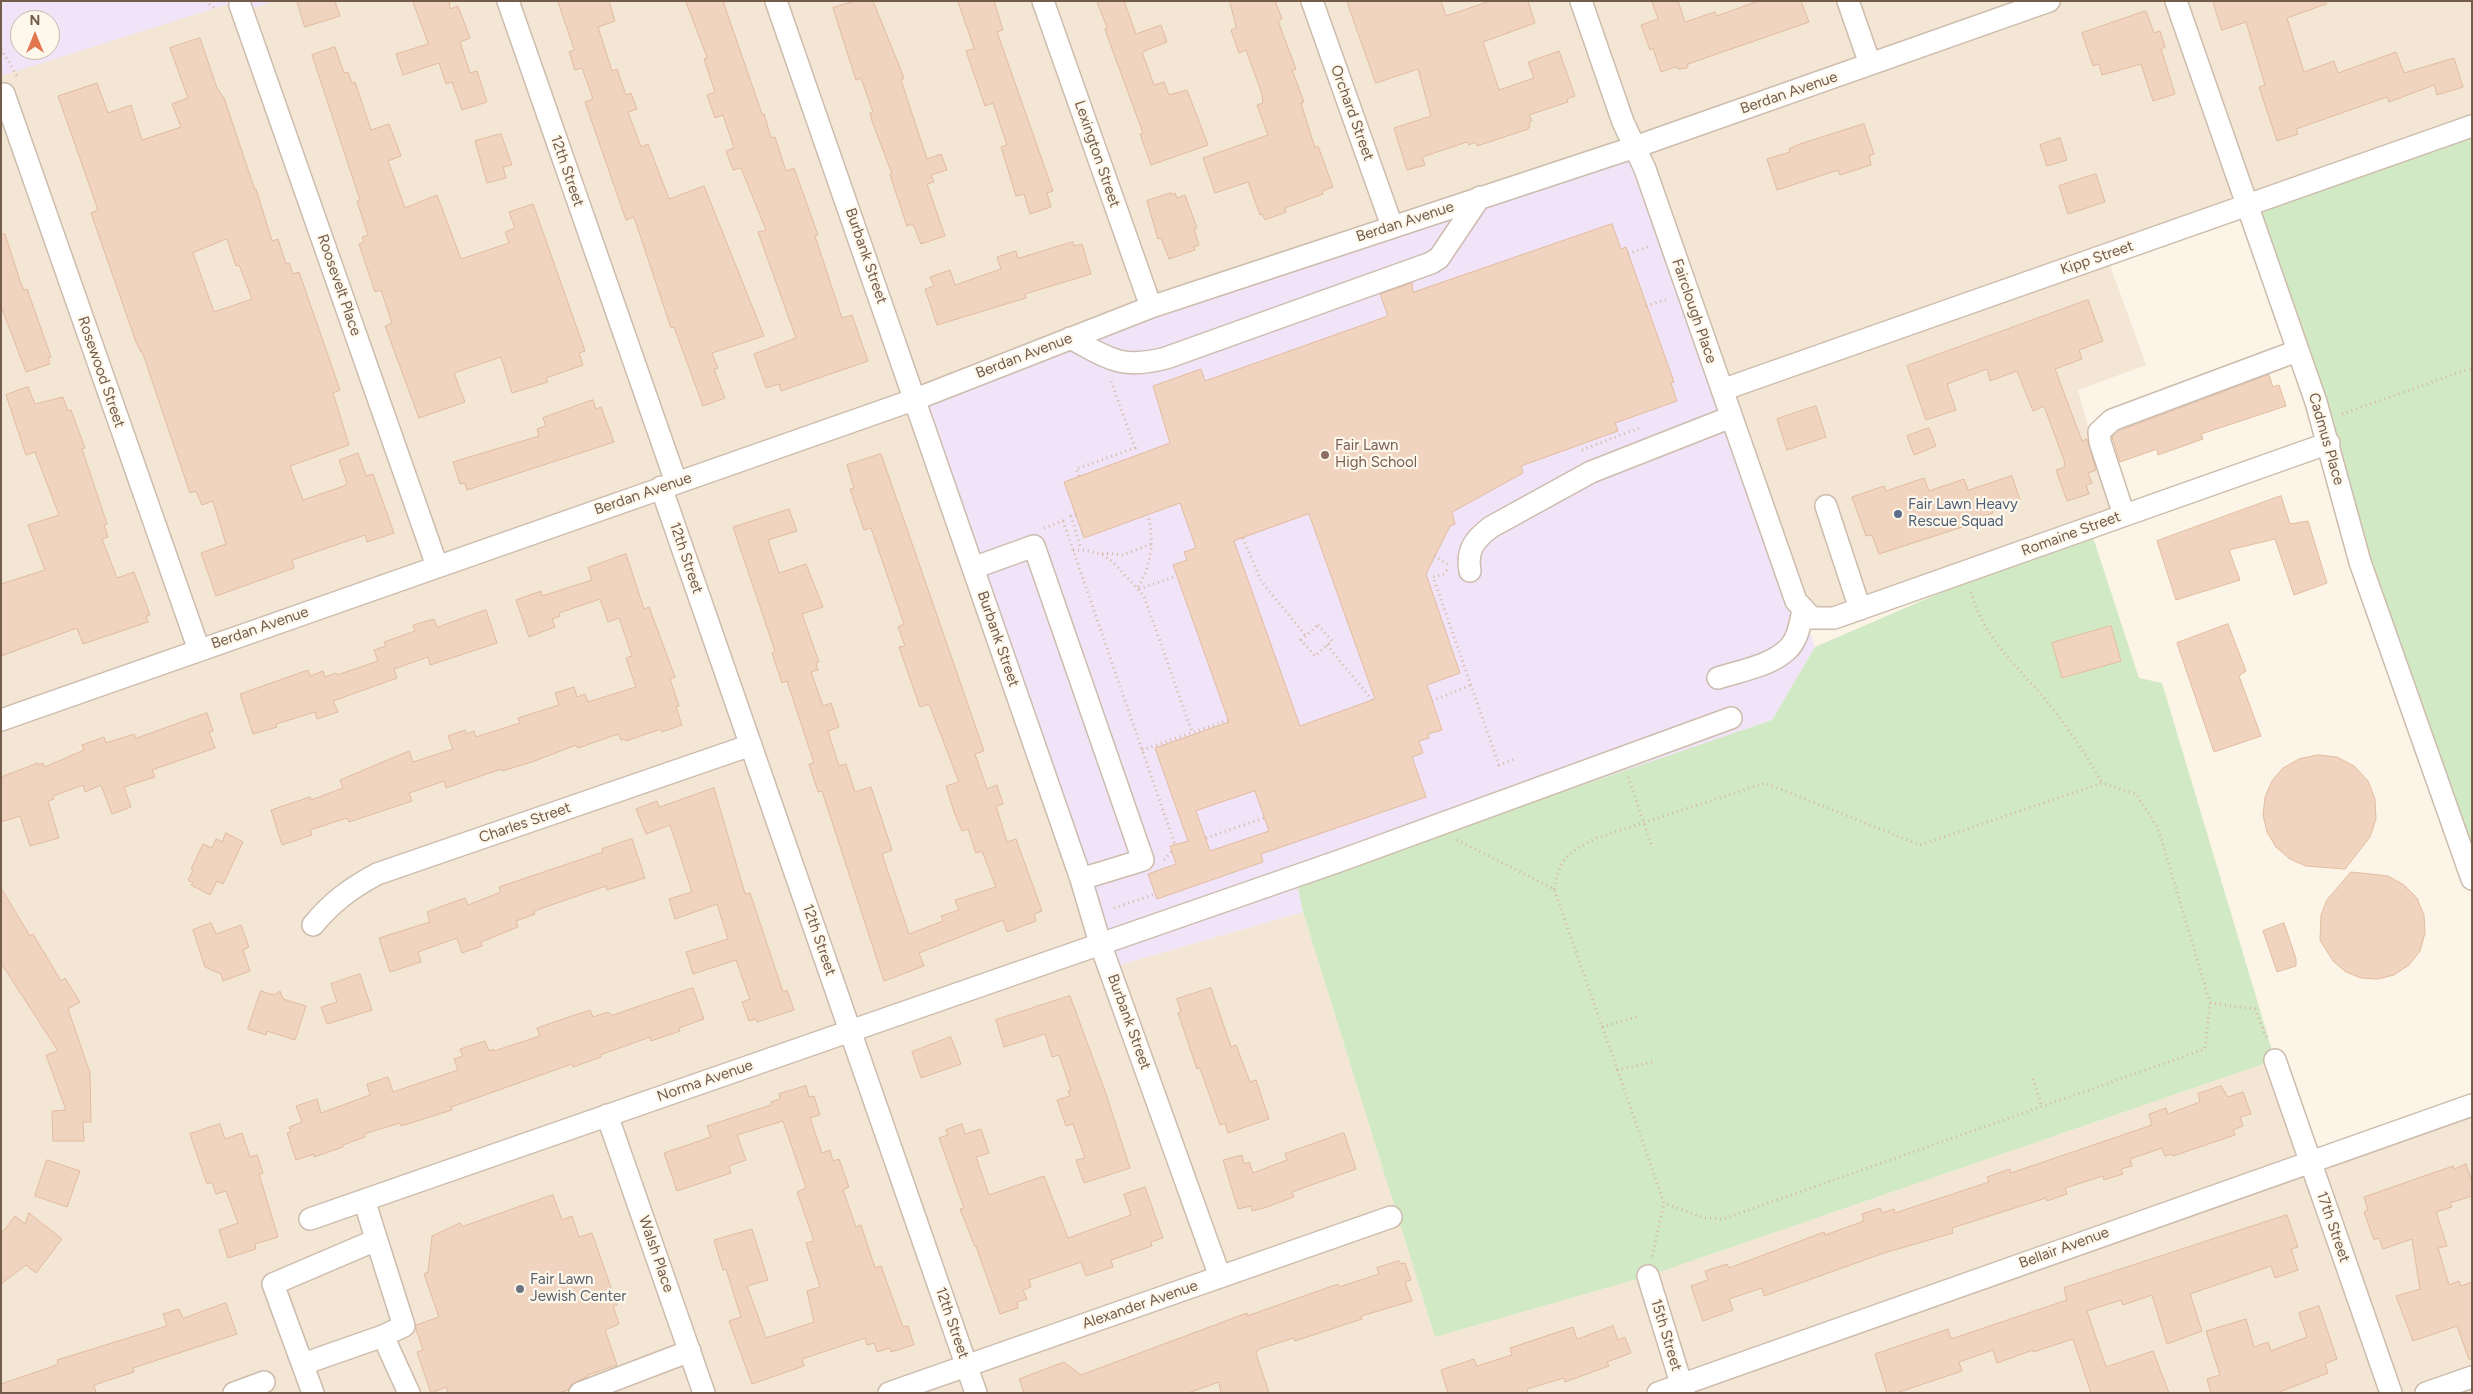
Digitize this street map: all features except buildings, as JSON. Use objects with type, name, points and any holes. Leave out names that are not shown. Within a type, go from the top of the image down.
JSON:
[{"type":"street","name":"12th Street","points":[[508,1],[669,485],[751,745],[976,1393]]},
{"type":"street","name":"Burbank Street","points":[[776,1],[1082,879],[1100,943],[1220,1277]]},
{"type":"street","name":"Lexington Street","points":[[1043,1],[1150,307]]},
{"type":"street","name":"Orchard Street","points":[[1312,1],[1392,226]]},
{"type":"street","name":"Fairclough Place","points":[[1581,1],[1624,122],[1635,147],[1796,601],[1807,614]]},
{"type":"street","points":[[1848,1],[1870,64]]},
{"type":"street","name":"Berdan Avenue","points":[[1,720],[916,399],[1150,307],[1635,147],[2048,1]]},
{"type":"street","name":"Cadmus Place","points":[[2176,1],[2329,443],[2360,562],[2472,879]]},
{"type":"street","name":"Roosevelt Place","points":[[240,4],[437,566]]},
{"type":"street","name":"Rosewood Street","points":[[12,87],[199,650]]},
{"type":"street","name":"Kipp Street","points":[[1722,390],[2472,126]]},
{"type":"street","points":[[1070,338],[1122,363],[1140,364],[1166,358],[1431,263],[1439,258],[1480,197]]},
{"type":"street","points":[[2124,515],[2100,442],[2099,432],[2112,420],[2297,351]]},
{"type":"street","points":[[1470,571],[1469,558],[1472,545],[1486,531],[1591,472],[1643,449],[1731,417]]},
{"type":"street","name":"Romaine Street","points":[[1807,614],[1834,618],[2329,443]]},
{"type":"street","points":[[1826,506],[1860,609]]},
{"type":"street","points":[[973,568],[1034,546],[1143,860],[1082,879]]},
{"type":"street","points":[[1718,678],[1774,658],[1787,650],[1795,639],[1807,614]]},
{"type":"street","name":"Norma Avenue","points":[[310,1219],[1342,860],[1542,785],[1731,718]]},
{"type":"street","name":"Charles Street","points":[[313,925],[330,905],[350,888],[377,874],[751,745]]},
{"type":"street","name":"17th Street","points":[[2275,1060],[2391,1393]]},
{"type":"street","name":"Bellair Avenue","points":[[1658,1393],[1683,1389],[2310,1161],[2472,1105]]},
{"type":"street","name":"Walsh Place","points":[[607,1116],[704,1393]]},
{"type":"street","points":[[303,1364],[383,1336],[404,1326],[364,1200]]},
{"type":"street","name":"Alexander Avenue","points":[[889,1393],[1391,1217]]},
{"type":"street","points":[[313,1393],[273,1284],[376,1240]]},
{"type":"street","name":"15th Street","points":[[1648,1276],[1683,1389]]},
{"type":"street","points":[[383,1336],[409,1393]]},
{"type":"street","points":[[580,1393],[690,1351]]},
{"type":"street","points":[[2426,1393],[2472,1377]]},
{"type":"street","points":[[234,1393],[264,1382]]},
{"type":"path","points":[[205,1],[216,9]]},
{"type":"path","points":[[1,49],[12,87]]},
{"type":"path","points":[[1628,254],[1653,244]]},
{"type":"path","points":[[1646,306],[1671,298]]},
{"type":"path","points":[[2342,414],[2472,368]]},
{"type":"path","points":[[1079,476],[1076,469],[1135,448],[1110,378]]},
{"type":"path","points":[[1578,453],[1643,426]]},
{"type":"path","points":[[1076,515],[1071,516],[1082,549]]},
{"type":"path","points":[[1138,588],[1146,575],[1152,544],[1148,515]]},
{"type":"path","points":[[1038,530],[1063,521],[1175,845]]},
{"type":"path","points":[[1243,538],[1261,581],[1306,636]]},
{"type":"path","points":[[1073,550],[1082,549],[1114,556],[1152,544]]},
{"type":"path","points":[[1092,551],[1112,562],[1144,596],[1192,732]]},
{"type":"path","points":[[1434,556],[1448,564]]},
{"type":"path","points":[[1448,556],[1448,568],[1444,574],[1432,577],[1499,765],[1515,759]]},
{"type":"path","points":[[1965,572],[1976,610],[2005,657],[2045,700],[2085,754],[2102,783]]},
{"type":"path","points":[[1138,588],[1177,576]]},
{"type":"path","points":[[1318,625],[1332,642],[1315,656],[1301,640],[1306,636],[1318,625]]},
{"type":"path","points":[[1328,645],[1372,700]]},
{"type":"path","points":[[1432,701],[1471,685]]},
{"type":"path","points":[[1142,750],[1228,720]]},
{"type":"path","points":[[1621,757],[1652,846]]},
{"type":"path","points":[[1648,1276],[1664,1203],[1554,889],[1558,869],[1571,851],[1597,838],[1765,783],[1920,845],[2102,783],[2136,794],[2158,828],[2210,1003],[2206,1049],[1723,1219],[1705,1218],[1664,1203]]},
{"type":"path","points":[[1206,838],[1264,818]]},
{"type":"path","points":[[1449,837],[1554,889]]},
{"type":"path","points":[[1114,908],[1155,894]]},
{"type":"path","points":[[2210,1003],[2256,1009],[2275,1060]]},
{"type":"path","points":[[1602,1027],[1639,1016]]},
{"type":"path","points":[[1617,1070],[1652,1062]]},
{"type":"path","points":[[2033,1079],[2042,1107]]},
{"type":"shaded area","points":[[1,1],[2472,1],[2472,126],[2106,254],[2146,365],[2078,390],[2114,519],[1823,620],[1109,968],[1303,912],[1435,1337],[1648,1276],[2275,1060],[2310,1161],[2472,1105],[2472,1393],[1,1393]]},
{"type":"shaded area","points":[[1,1],[238,1],[60,57],[60,10],[10,10],[10,60],[52,60],[1,76]]},
{"type":"shaded area","points":[[238,1],[273,1],[243,12]]},
{"type":"shaded area","points":[[1635,147],[1815,647],[1772,720],[1297,884],[1303,912],[1109,968],[916,399]]},
{"type":"green space","points":[[2472,126],[2472,879],[2247,206]]},
{"type":"green space","points":[[2090,528],[2139,678],[2162,683],[2275,1060],[1648,1276],[1435,1337],[1303,912],[1297,883],[1772,720],[1815,647]]},
{"type":"place","name":"Fair Lawn High School","points":[[1325,455]]},
{"type":"place","name":"Fair Lawn Heavy Rescue Squad","points":[[1898,514]]},
{"type":"place","name":"Fair Lawn Jewish Center","points":[[520,1289]]}]
